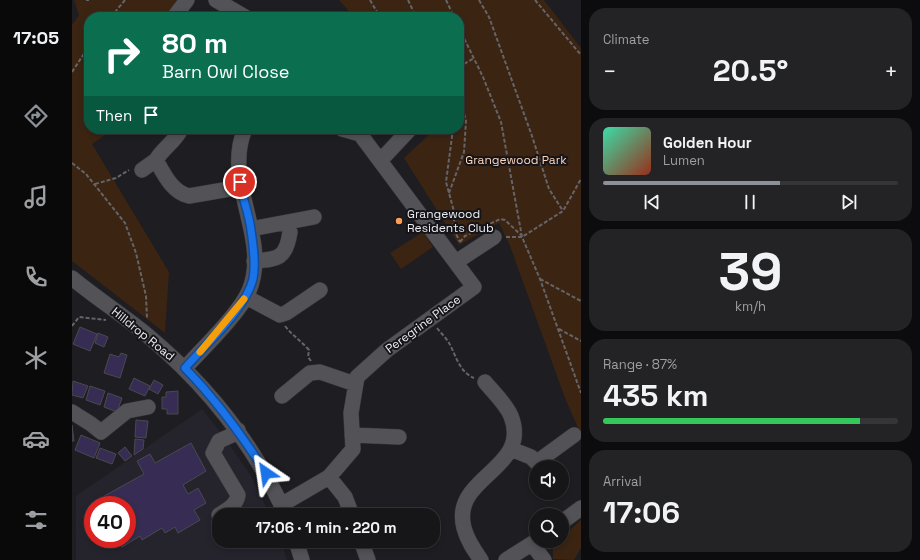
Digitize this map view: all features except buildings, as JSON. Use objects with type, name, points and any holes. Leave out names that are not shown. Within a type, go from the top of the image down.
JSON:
[{"type":"street","points":[[178,12],[187,0]]},
{"type":"street","points":[[216,0],[236,12]]},
{"type":"street","points":[[142,170],[156,160],[161,152],[179,134]]},
{"type":"street","points":[[185,368],[237,309],[246,297],[253,279],[254,261],[251,229],[241,187],[238,162],[239,145],[243,134]]},
{"type":"street","points":[[360,134],[456,262],[494,237]]},
{"type":"street","points":[[381,160],[405,134]]},
{"type":"street","points":[[156,160],[173,187],[182,194],[188,196],[241,187]]},
{"type":"street","points":[[251,229],[314,217]]},
{"type":"street","points":[[254,261],[280,257],[286,250],[290,232]]},
{"type":"street","name":"Peregrine Place","points":[[287,508],[329,478],[353,449],[351,413],[357,377],[387,350],[474,287],[456,262]]},
{"type":"street","name":"Hilldrop Road","points":[[72,278],[148,336],[185,368],[210,394],[238,430],[266,473],[283,508]]},
{"type":"street","points":[[246,297],[280,314],[304,301],[320,290]]},
{"type":"street","points":[[282,396],[310,373],[316,372],[356,384]]},
{"type":"street","points":[[481,560],[469,541],[464,528],[462,516],[464,503],[475,486],[506,459],[511,449],[514,428],[511,416],[507,409],[485,382]]},
{"type":"street","points":[[72,412],[101,432],[127,411],[148,407]]},
{"type":"street","points":[[230,508],[236,501],[238,495],[213,453],[219,441],[238,430]]},
{"type":"street","points":[[352,435],[399,437]]},
{"type":"street","points":[[545,460],[574,435]]},
{"type":"street","points":[[511,449],[531,457],[534,460]]},
{"type":"street","points":[[329,478],[345,497],[349,508]]},
{"type":"street","points":[[569,517],[581,508]]},
{"type":"street","points":[[506,560],[529,545]]},
{"type":"street","points":[[298,548],[302,560]]},
{"type":"street","points":[[364,548],[368,560]]},
{"type":"street","points":[[537,548],[544,560]]},
{"type":"path","points":[[115,12],[125,0]]},
{"type":"path","points":[[370,0],[377,12]]},
{"type":"path","points":[[408,0],[414,12]]},
{"type":"path","points":[[446,0],[452,12]]},
{"type":"path","points":[[479,0],[489,17],[532,136],[549,189],[563,211]]},
{"type":"path","points":[[535,0],[581,55]]},
{"type":"path","points":[[464,38],[501,122],[522,237],[540,279],[581,393]]},
{"type":"path","points":[[72,72],[84,54]]},
{"type":"path","points":[[464,64],[474,58]]},
{"type":"path","points":[[449,193],[464,152],[466,121],[464,113]]},
{"type":"path","points":[[452,134],[446,182],[455,215],[453,228],[460,242]]},
{"type":"path","points":[[72,163],[94,184],[125,223],[136,253],[146,296],[148,336]]},
{"type":"path","points":[[94,184],[116,178],[132,168],[142,170]]},
{"type":"path","points":[[494,237],[522,237],[563,211],[581,179]]},
{"type":"path","points":[[540,279],[581,301]]},
{"type":"path","points":[[280,314],[281,321],[293,336],[298,338],[309,350],[308,357],[316,367],[316,372]]},
{"type":"path","points":[[72,326],[79,317],[111,320]]},
{"type":"path","points":[[430,319],[449,343],[458,363],[468,376],[485,382]]},
{"type":"path","points":[[558,329],[581,341]]},
{"type":"shaded area","points":[[202,409],[225,438],[251,476],[267,508],[212,508],[212,548],[283,548],[287,560],[76,560],[76,496]]},
{"type":"green space","points":[[74,0],[178,0],[171,12],[84,12],[84,134],[107,134],[92,144],[169,272],[165,333],[72,261],[72,25],[79,15]]},
{"type":"green space","name":"Grangewood Park","points":[[339,0],[544,0],[581,48],[581,435],[565,398],[510,246],[499,223],[459,245],[404,158],[430,134],[464,134],[464,12],[350,12]]},
{"type":"green space","points":[[423,232],[433,247],[401,269],[390,253]]},
{"type":"green space","points":[[581,520],[581,548],[574,560],[553,559],[553,548],[569,548],[569,531]]},
{"type":"slow traffic","points":[[200,352],[244,299]]},
{"type":"place","name":"Grangewood Residents Club","points":[[399,221]]},
{"type":"route","points":[[240,182],[251,229],[254,261],[253,279],[246,297],[237,309],[185,368],[214,399],[238,430],[266,473]]}]
